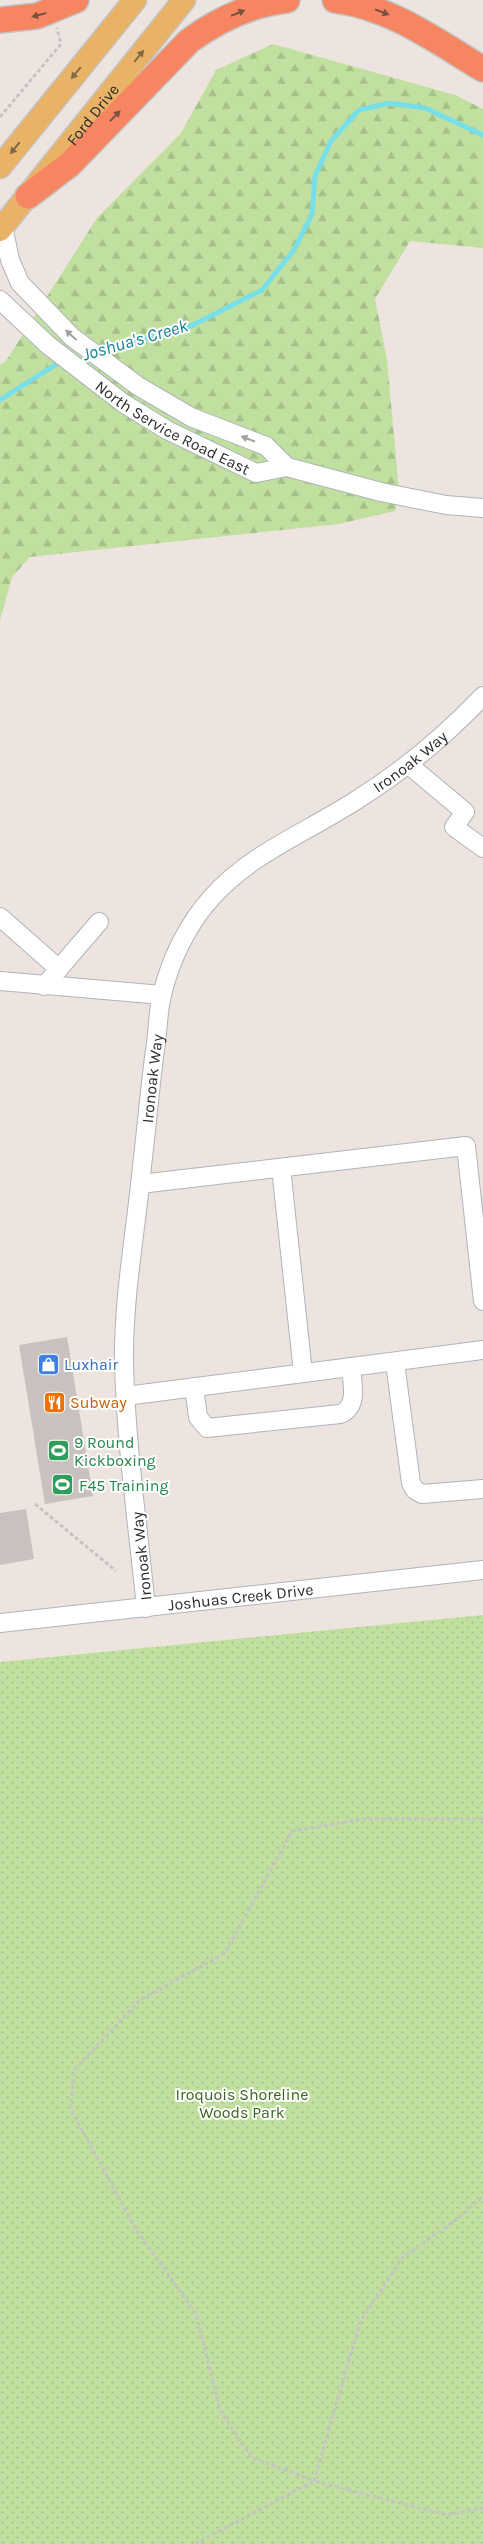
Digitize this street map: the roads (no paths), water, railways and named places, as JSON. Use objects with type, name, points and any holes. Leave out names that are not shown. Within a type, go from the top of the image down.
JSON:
[{"type":"highway","points":[[0,20],[30,17],[54,11],[76,0]]},
{"type":"highway","points":[[28,196],[70,164],[189,41],[206,29],[243,11],[287,0]]},
{"type":"highway","points":[[335,0],[370,7],[391,15],[483,69]]},
{"type":"main road","points":[[0,167],[134,0]]},
{"type":"main road","name":"Ford Drive","points":[[2,228],[184,0]]},
{"type":"street","name":"North Service Road East","points":[[2,228],[11,264],[27,292],[72,337],[138,386],[191,417],[266,446],[287,467]]},
{"type":"street","name":"North Service Road East","points":[[6,306],[48,346],[123,403],[167,430],[256,474],[287,467],[381,492],[446,504],[483,508]]},
{"type":"street","name":"Ironoak Way","points":[[146,1608],[130,1460],[124,1362],[127,1311],[140,1184],[162,996],[174,959],[185,937],[213,896],[256,859],[354,802],[409,766],[449,732],[483,696]]},
{"type":"street","points":[[409,766],[465,812],[454,827],[483,848]]},
{"type":"street","points":[[0,917],[59,969]]},
{"type":"street","points":[[44,986],[99,922]]},
{"type":"street","points":[[0,981],[162,996]]},
{"type":"street","points":[[140,1184],[466,1146],[483,1301]]},
{"type":"street","points":[[281,1168],[303,1373]]},
{"type":"street","points":[[126,1396],[483,1350]]},
{"type":"street","points":[[396,1362],[411,1483],[415,1490],[422,1494],[483,1489]]},
{"type":"street","points":[[194,1387],[198,1416],[207,1428],[340,1414],[347,1411],[353,1403],[351,1368]]},
{"type":"street","name":"Joshuas Creek Drive","points":[[0,1623],[483,1570]]},
{"type":"waterway","name":"Joshua's Creek","points":[[98,351],[187,328],[262,290],[294,250],[312,214],[315,176],[331,141],[359,110],[389,103],[425,108],[483,135]]},
{"type":"waterway","name":"Joshua's Creek","points":[[0,400],[63,360]]},
{"type":"place","name":"Luxhair","points":[[48,1364]]},
{"type":"place","name":"Subway","points":[[54,1402]]},
{"type":"place","name":"9 Round Kickboxing","points":[[58,1451]]},
{"type":"place","name":"F45 Training","points":[[63,1485]]},
{"type":"park label","name":"Iroquois Shoreline Woods Park","points":[[242,2103]]}]
